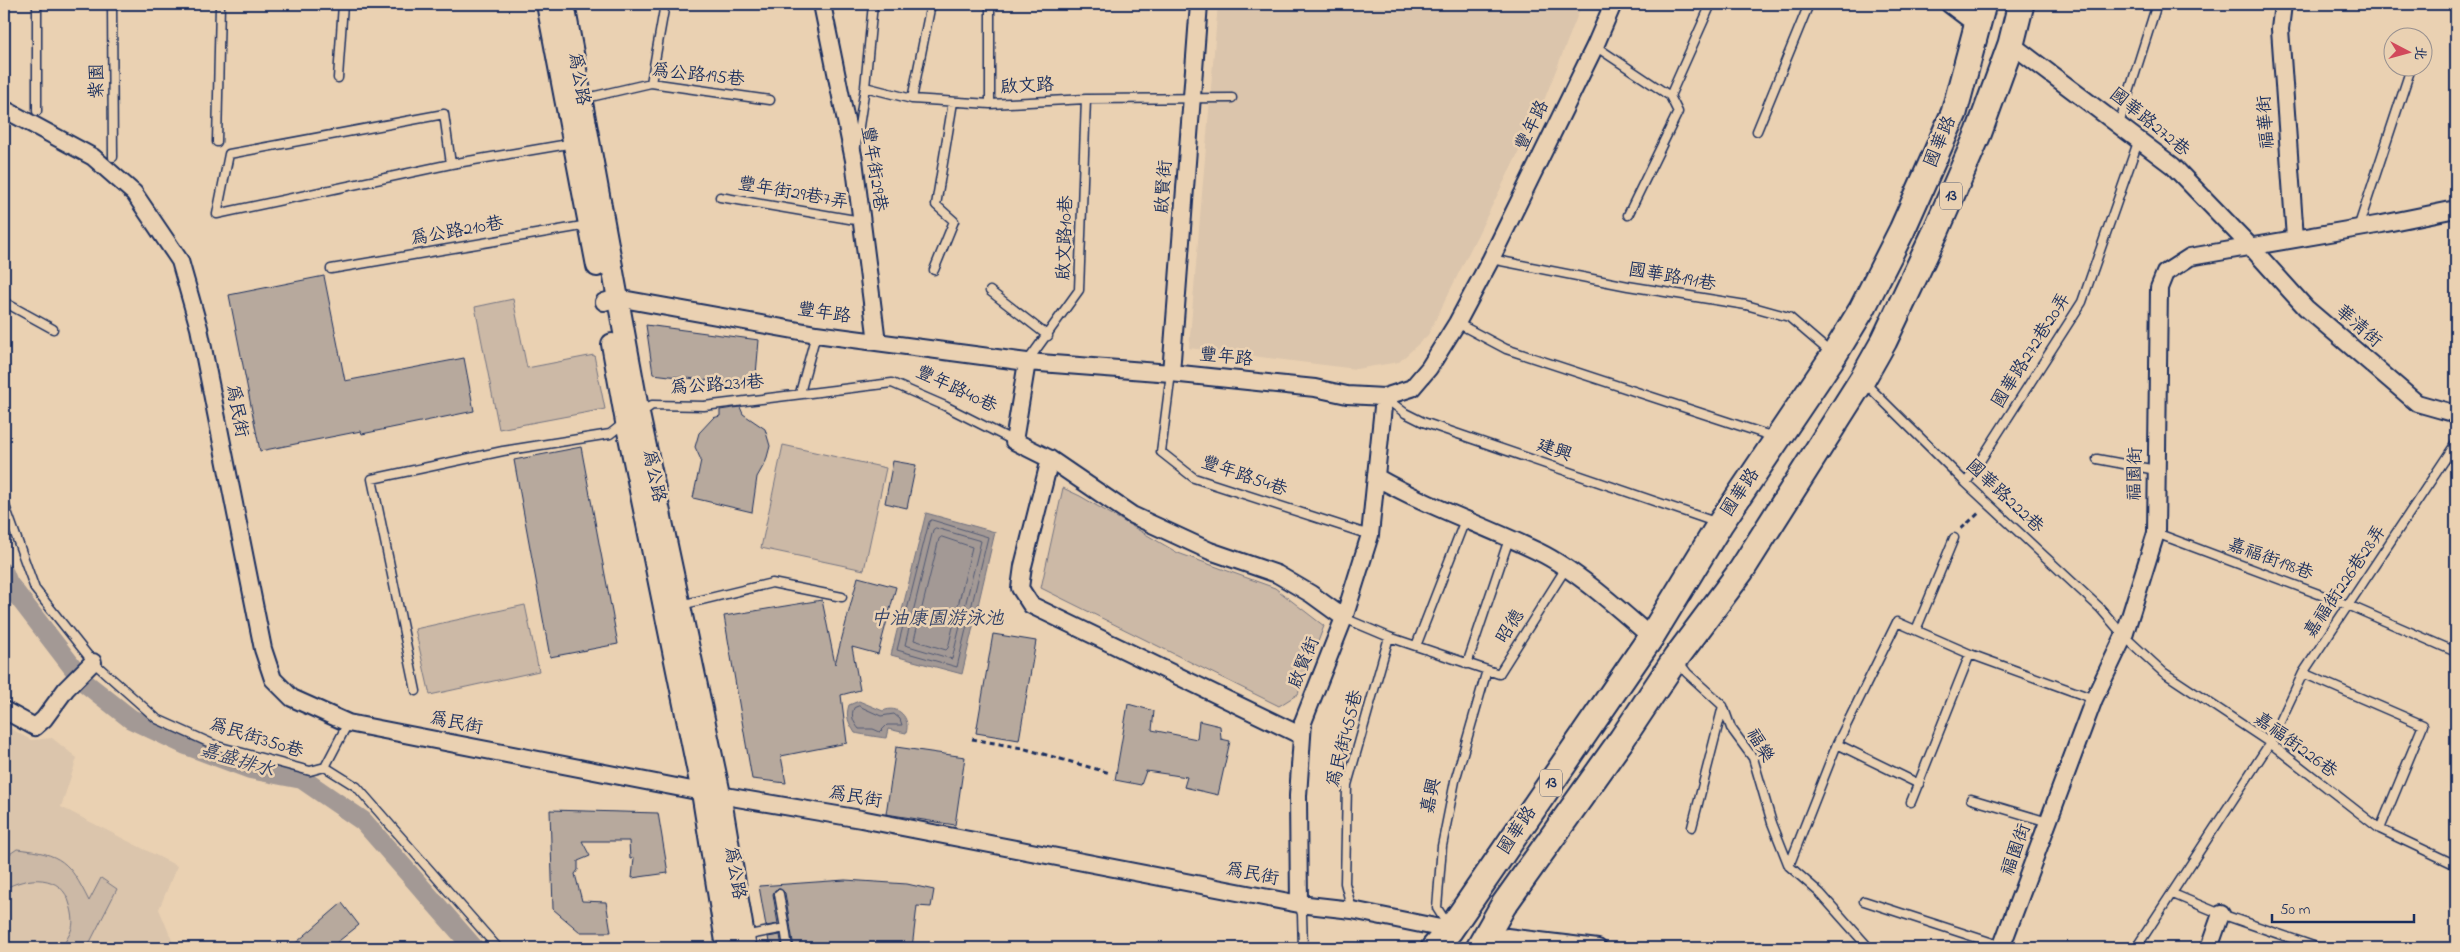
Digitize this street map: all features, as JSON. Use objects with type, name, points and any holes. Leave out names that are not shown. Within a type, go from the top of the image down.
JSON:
[{"type":"main road","name":"國華路","points":[[1478,948],[1503,906],[1622,739],[1676,658],[1741,571],[1862,380],[1884,341],[1940,222],[1978,132],[2011,44],[2021,4]]},
{"type":"main road","points":[[1980,15],[2011,44]]},
{"type":"main road","name":"國華路","points":[[1434,948],[1450,930],[1651,637],[1720,524],[1834,355],[1862,309],[1898,238],[1954,114],[1980,15]]},
{"type":"main road","points":[[1834,355],[1862,380]]},
{"type":"main road","points":[[1651,637],[1676,658]]},
{"type":"main road","points":[[1450,930],[1478,948]]},
{"type":"street","name":"為公路","points":[[547,4],[574,102]]},
{"type":"street","name":"為公路","points":[[564,4],[580,141],[632,418],[711,792],[745,942]]},
{"type":"street","name":"豐年街29巷","points":[[822,4],[854,160],[877,342]]},
{"type":"street","name":"啟賢街","points":[[1171,373],[1199,4]]},
{"type":"street","name":"豐年路","points":[[611,300],[816,334],[1027,362],[1171,373],[1315,388],[1347,395],[1384,397],[1412,388],[1429,368],[1457,323],[1491,259],[1595,46],[1613,4]]},
{"type":"street","points":[[1949,4],[1980,15]]},
{"type":"street","name":"福華街","points":[[2284,4],[2280,29],[2296,238]]},
{"type":"street","name":"國華路272巷","points":[[2011,44],[2119,124],[2138,142],[2174,166],[2250,246]]},
{"type":"street","name":"為民街","points":[[4,109],[93,157],[134,193],[180,261],[199,328],[264,650],[273,679],[292,698],[348,723],[1299,904],[1352,910],[1450,930]]},
{"type":"street","name":"為公路","points":[[580,141],[589,225],[611,300]]},
{"type":"street","name":"福園街","points":[[2002,947],[2094,699],[2124,636],[2156,533],[2159,288],[2165,273],[2190,257],[2456,209]]},
{"type":"street","name":"華清街","points":[[2250,246],[2306,308],[2417,403],[2456,414]]},
{"type":"street","name":"豐年路40巷","points":[[1014,441],[1027,362]]},
{"type":"street","name":"啟賢街","points":[[1299,904],[1298,796],[1303,722],[1344,618],[1370,535],[1384,397]]},
{"type":"street","points":[[1014,441],[1050,459],[1132,515],[1210,552],[1277,574],[1311,594],[1344,618]]},
{"type":"street","points":[[1050,459],[1023,566],[1020,588],[1031,605],[1302,736]]},
{"type":"street","points":[[1376,477],[1420,502],[1540,552],[1566,568],[1651,637]]},
{"type":"street","points":[[4,710],[35,727],[44,720],[66,689],[93,662]]},
{"type":"street","name":"為公路","points":[[711,792],[728,948]]},
{"type":"street","points":[[2209,948],[2221,914]]},
{"type":"street","points":[[1478,948],[1507,937],[1598,948]]},
{"type":"lane","points":[[37,4],[37,111]]},
{"type":"lane","name":"紫園","points":[[112,4],[113,157]]},
{"type":"lane","points":[[217,142],[220,4]]},
{"type":"lane","points":[[338,78],[343,4]]},
{"type":"lane","points":[[651,83],[665,4]]},
{"type":"lane","points":[[854,160],[865,87],[873,4]]},
{"type":"lane","points":[[912,99],[931,4]]},
{"type":"lane","points":[[990,4],[990,104]]},
{"type":"lane","points":[[1670,96],[1711,4]]},
{"type":"lane","points":[[1757,132],[1810,4]]},
{"type":"lane","points":[[2119,124],[2157,4]]},
{"type":"lane","points":[[1595,46],[1670,96],[1678,112],[1628,215]]},
{"type":"lane","points":[[2358,228],[2408,78]]},
{"type":"lane","name":"為公路195巷","points":[[574,102],[651,83],[770,100]]},
{"type":"lane","name":"啟文路","points":[[865,87],[912,99],[990,104],[1086,99],[1232,98]]},
{"type":"lane","name":"啟文路10巷","points":[[1027,362],[1048,336],[1079,290],[1086,99]]},
{"type":"lane","points":[[934,270],[954,221],[936,205],[953,102]]},
{"type":"lane","points":[[451,164],[444,114],[229,154],[217,214],[451,164],[580,141]]},
{"type":"lane","name":"國華路272巷20弄","points":[[1966,483],[2082,302],[2138,142]]},
{"type":"lane","name":"豐年街29巷7弄","points":[[720,197],[861,221]]},
{"type":"lane","name":"為公路210巷","points":[[331,269],[589,225]]},
{"type":"lane","name":"國華路191巷","points":[[1491,259],[1628,286],[1746,306],[1789,317],[1834,355]]},
{"type":"lane","points":[[990,291],[1048,336]]},
{"type":"lane","points":[[4,302],[53,329]]},
{"type":"lane","points":[[1457,323],[1506,349],[1778,438]]},
{"type":"lane","points":[[800,393],[816,334]]},
{"type":"lane","name":"豐年路54巷","points":[[1171,373],[1161,452],[1194,478],[1370,535]]},
{"type":"lane","name":"國華路222巷","points":[[1862,380],[1966,483],[2100,608],[2124,636]]},
{"type":"lane","name":"豐年路40巷","points":[[800,393],[892,383],[945,406],[1014,441]]},
{"type":"lane","name":"為公路231巷","points":[[416,691],[372,479],[503,451],[610,434],[652,405],[704,406],[800,393]]},
{"type":"lane","name":"建興","points":[[1384,397],[1405,413],[1423,422],[1720,524]]},
{"type":"lane","name":"嘉福街226巷28弄","points":[[2136,948],[2270,743],[2303,673],[2456,443]]},
{"type":"lane","points":[[2097,459],[2156,470]]},
{"type":"lane","name":"為民街350巷","points":[[4,503],[35,589],[93,662],[157,719],[217,746],[310,771],[325,767],[348,723]]},
{"type":"lane","points":[[1416,646],[1465,520]]},
{"type":"lane","name":"嘉福街198巷","points":[[2156,533],[2348,605],[2456,652]]},
{"type":"lane","points":[[1916,630],[1954,538]]},
{"type":"lane","name":"昭德","points":[[1467,664],[1509,540]]},
{"type":"lane","name":"昭德","points":[[1487,670],[1499,674],[1566,568]]},
{"type":"lane","points":[[672,607],[772,583],[842,597]]},
{"type":"lane","points":[[1344,618],[1389,637],[1487,670]]},
{"type":"lane","points":[[1789,866],[1837,744],[1897,622],[1970,654],[2094,699]]},
{"type":"lane","name":"嘉福街226巷","points":[[2124,636],[2162,672],[2270,743],[2380,829],[2456,865]]},
{"type":"lane","name":"為民街455巷","points":[[1352,910],[1345,883],[1347,785],[1389,637]]},
{"type":"lane","points":[[1911,802],[1970,654]]},
{"type":"lane","name":"福樂","points":[[1676,658],[1687,673],[1723,706],[1731,728],[1753,758],[1772,823],[1789,866],[1820,893],[1869,948]]},
{"type":"lane","name":"嘉興","points":[[1450,930],[1437,908],[1442,846],[1455,780],[1487,670]]},
{"type":"lane","points":[[2303,673],[2423,725],[2380,829]]},
{"type":"lane","points":[[1692,827],[1723,706]]},
{"type":"lane","points":[[1837,744],[1919,784]]},
{"type":"lane","points":[[325,767],[357,787],[498,948]]},
{"type":"lane","points":[[1971,799],[2048,822]]},
{"type":"lane","points":[[779,894],[788,948]]},
{"type":"lane","points":[[2173,894],[2221,914],[2319,948]]},
{"type":"lane","points":[[1864,901],[2002,947]]},
{"type":"lane","name":"啟賢街","points":[[1299,904],[1302,914],[1303,948]]},
{"type":"lane","points":[[745,942],[784,928]]},
{"type":"path","points":[[1954,538],[1988,504]]},
{"type":"path","points":[[972,739],[1022,748],[1110,772]]},
{"type":"shaded area","points":[[1218,4],[1582,4],[1543,103],[1428,335],[1399,362],[1356,369],[1189,348]]},
{"type":"shaded area","points":[[513,299],[527,368],[594,355],[605,409],[499,429],[475,307]]},
{"type":"shaded area","points":[[783,445],[886,468],[864,570],[761,548]]},
{"type":"shaded area","points":[[1063,488],[1178,553],[1275,588],[1324,626],[1298,694],[1279,706],[1041,588]]},
{"type":"shaded area","points":[[525,605],[539,671],[430,695],[415,629]]},
{"type":"shaded area","points":[[4,725],[31,740],[52,738],[77,758],[61,807],[177,866],[159,909],[174,945],[172,948],[4,948]]},
{"type":"shaded area","points":[[17,849],[44,854],[62,862],[76,877],[89,901],[101,878],[117,889],[87,948],[61,948],[71,931],[73,919],[71,907],[60,887],[52,882],[33,880],[4,889],[4,858]]},
{"type":"water","name":"中油康園游泳池","points":[[926,513],[995,532],[962,674],[891,655]]},
{"type":"water","points":[[859,701],[883,711],[894,709],[898,711],[907,722],[906,733],[888,729],[886,738],[855,733],[848,720],[847,713],[849,705]]},
{"type":"building","points":[[324,276],[345,381],[464,358],[474,411],[362,434],[361,431],[260,451],[229,295]]},
{"type":"building","points":[[646,325],[759,340],[755,386],[653,374]]},
{"type":"building","points":[[740,407],[743,414],[765,429],[770,446],[766,461],[757,477],[752,512],[693,498],[701,460],[695,447],[699,433],[713,418],[720,416],[720,410]]},
{"type":"building","points":[[581,447],[618,644],[550,657],[514,460]]},
{"type":"building","points":[[893,461],[916,465],[907,508],[885,503]]},
{"type":"building","points":[[858,577],[896,587],[878,654],[852,647],[860,690],[841,695],[847,743],[781,756],[786,783],[752,779],[724,616],[822,600],[835,664]]},
{"type":"building","points":[[993,634],[1036,641],[1019,740],[976,733]]},
{"type":"building","points":[[1128,704],[1154,711],[1152,730],[1197,739],[1199,721],[1220,726],[1221,739],[1230,741],[1218,795],[1184,787],[1187,777],[1146,771],[1141,785],[1115,780]]},
{"type":"building","points":[[896,747],[965,757],[955,825],[886,814]]},
{"type":"building","points":[[550,810],[658,813],[668,873],[632,878],[634,858],[630,859],[629,841],[582,841],[590,856],[578,861],[578,870],[575,874],[582,901],[606,902],[611,932],[580,932],[553,909]]},
{"type":"building","points":[[845,880],[907,884],[934,890],[931,907],[917,906],[912,948],[794,948],[785,893],[780,889],[775,890],[773,894],[778,924],[766,926],[759,886]]},
{"type":"building","points":[[342,903],[359,925],[330,948],[290,948]]},
{"type":"building","points":[[780,935],[782,948],[770,948],[768,937]]},
{"type":"waterway","name":"嘉盛排水","points":[[4,573],[8,583],[84,682],[131,719],[186,745],[250,769],[302,779],[363,821],[474,948]]}]
